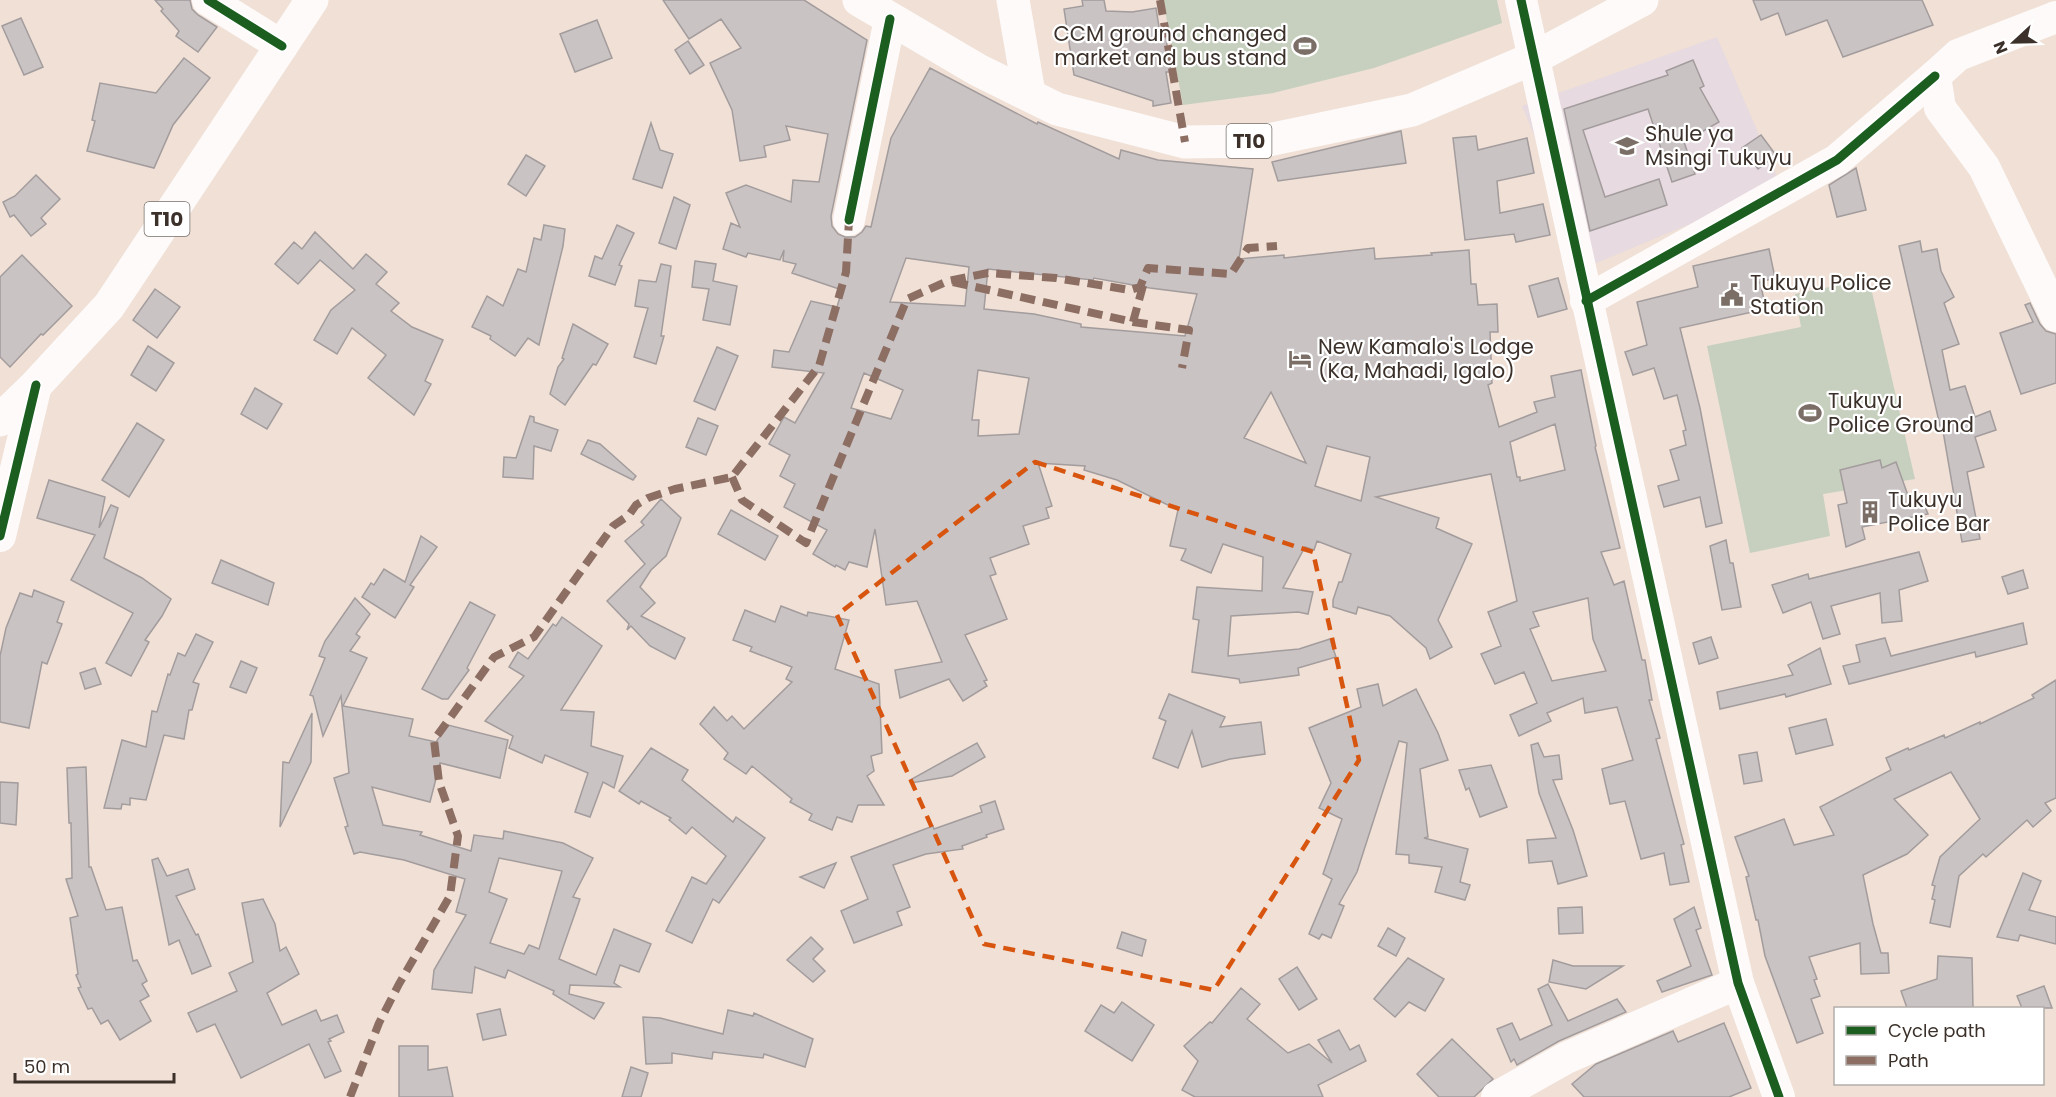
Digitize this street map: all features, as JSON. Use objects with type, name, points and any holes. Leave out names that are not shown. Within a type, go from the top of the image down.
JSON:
[{"type":"main road","name":"T10","points":[[0,420],[36,385],[109,306],[312,0]]},
{"type":"main road","name":"T10","points":[[859,0],[978,70],[1029,93],[1057,109],[1185,142],[1263,141],[1412,110],[1533,58],[1642,0]]},
{"type":"main road","points":[[1013,0],[1029,93]]},
{"type":"street","points":[[208,0],[282,46]]},
{"type":"street","points":[[1521,0],[1738,982],[1779,1097]]},
{"type":"street","points":[[1586,301],[1837,160],[1958,56],[2056,17]]},
{"type":"street","points":[[849,220],[890,19]]},
{"type":"street","points":[[1935,76],[1940,108],[1984,167],[2056,316]]},
{"type":"street","points":[[0,536],[36,385]]},
{"type":"street","points":[[1497,1097],[1566,1058],[1738,982]]},
{"type":"highlighted area","points":[[1035,462],[1313,552],[1359,760],[1214,990],[984,944],[837,615]]},
{"type":"shaded area","points":[[1717,37],[1781,186],[1589,266],[1522,106]]},
{"type":"green space","name":"CCM ground changed market and bus stand","points":[[1163,0],[1497,0],[1502,23],[1374,68],[1273,93],[1183,105]]},
{"type":"green space","name":"Tukuyu Police Ground","points":[[1869,279],[1915,479],[1823,494],[1830,536],[1750,553],[1707,346],[1801,327],[1795,294]]},
{"type":"building","points":[[155,0],[190,0],[192,9],[198,15],[217,27],[198,52],[176,36],[179,31],[161,11],[163,9]]},
{"type":"building","points":[[663,0],[804,0],[867,40],[831,216],[832,226],[838,234],[845,237],[855,237],[866,226],[871,227],[891,138],[930,68],[1037,124],[1038,122],[1119,159],[1121,150],[1158,160],[1253,169],[1239,259],[1284,255],[1284,258],[1374,248],[1375,259],[1469,250],[1471,284],[1476,284],[1478,305],[1497,304],[1498,332],[1490,332],[1492,383],[1488,385],[1499,427],[1537,412],[1534,402],[1555,397],[1551,376],[1581,370],[1595,447],[1620,548],[1601,552],[1614,585],[1624,581],[1642,660],[1645,660],[1652,700],[1649,700],[1660,738],[1656,739],[1684,844],[1681,845],[1689,882],[1670,885],[1664,853],[1641,859],[1625,801],[1610,804],[1602,769],[1633,760],[1617,707],[1585,713],[1583,698],[1547,713],[1551,721],[1519,736],[1510,715],[1537,703],[1524,672],[1495,684],[1481,654],[1501,646],[1488,612],[1517,601],[1491,474],[1376,497],[1439,518],[1436,528],[1472,544],[1438,620],[1452,647],[1430,659],[1426,648],[1390,616],[1358,607],[1356,614],[1333,607],[1339,582],[1342,582],[1351,554],[1317,541],[1314,550],[1305,547],[1283,588],[1313,592],[1308,614],[1298,612],[1231,616],[1228,656],[1299,649],[1330,639],[1336,657],[1298,668],[1299,675],[1240,683],[1239,679],[1192,672],[1199,620],[1193,619],[1197,587],[1262,591],[1263,557],[1223,544],[1211,573],[1181,560],[1186,549],[1170,546],[1178,510],[1117,480],[1084,470],[1085,466],[1038,463],[1052,506],[1046,508],[1049,518],[1023,526],[1029,544],[990,558],[996,574],[990,576],[1007,619],[965,635],[987,680],[984,681],[987,686],[963,701],[949,679],[900,698],[895,670],[942,662],[917,601],[886,605],[875,529],[867,567],[849,562],[845,570],[813,554],[827,530],[784,507],[795,484],[780,476],[790,455],[769,444],[784,417],[795,423],[824,373],[772,367],[774,350],[789,352],[811,301],[837,307],[842,290],[792,273],[796,264],[783,261],[784,250],[780,260],[748,253],[746,257],[723,249],[731,223],[740,227],[726,193],[746,185],[791,202],[793,180],[819,182],[828,134],[786,126],[790,140],[764,146],[766,157],[740,161],[732,110],[710,63],[741,48],[721,19],[689,39]],"holes":[[[906,258],[969,267],[965,306],[890,302]],[[988,269],[1093,280],[1094,278],[1197,294],[1185,336],[1081,327],[1081,324],[1034,314],[984,309]],[[978,370],[1029,378],[1019,434],[978,436],[979,420],[972,420]],[[864,373],[903,390],[891,419],[851,408]],[[1271,392],[1306,463],[1244,438]],[[1555,424],[1565,470],[1520,481],[1520,477],[1517,477],[1510,442]],[[1327,446],[1370,457],[1361,501],[1315,486]],[[1588,598],[1593,639],[1606,671],[1552,681],[1530,629],[1539,626],[1533,612]]]},
{"type":"building","points":[[1082,0],[1104,0],[1106,11],[1132,12],[1156,8],[1160,33],[1165,32],[1171,72],[1166,72],[1171,103],[1153,106],[1153,101],[1074,75],[1064,9],[1083,6]]},
{"type":"building","points":[[1753,0],[1922,0],[1933,25],[1843,57],[1827,20],[1786,35],[1778,13],[1761,20]]},
{"type":"building","points":[[21,18],[43,67],[24,75],[2,26]]},
{"type":"building","points":[[597,20],[612,58],[575,72],[560,34]]},
{"type":"building","points":[[688,41],[704,65],[690,74],[675,50]]},
{"type":"building","points":[[184,58],[210,78],[173,125],[154,168],[87,151],[95,121],[92,120],[100,83],[156,93]]},
{"type":"building","points":[[1693,60],[1704,86],[1700,88],[1719,122],[1684,142],[1695,174],[1672,182],[1648,109],[1583,130],[1605,197],[1659,179],[1667,205],[1590,231],[1564,109],[1668,75],[1666,71]]},
{"type":"building","points":[[651,123],[660,150],[673,154],[662,188],[633,179]]},
{"type":"building","points":[[1401,131],[1406,163],[1278,181],[1272,162]]},
{"type":"building","points":[[1761,135],[1776,155],[1758,169],[1742,148]]},
{"type":"building","points":[[1476,136],[1478,150],[1527,138],[1534,173],[1497,181],[1500,213],[1543,204],[1550,235],[1516,242],[1514,234],[1465,240],[1453,138]]},
{"type":"building","points":[[526,155],[545,166],[526,196],[508,184]]},
{"type":"building","points":[[1856,168],[1866,210],[1837,217],[1829,185]]},
{"type":"building","points":[[36,175],[60,199],[41,218],[46,224],[31,236],[14,215],[10,217],[3,202],[15,196]]},
{"type":"building","points":[[674,197],[690,205],[676,249],[659,243]]},
{"type":"building","points":[[544,225],[565,229],[563,246],[539,345],[528,338],[515,356],[490,339],[491,336],[472,327],[487,296],[503,306],[518,269],[526,272],[534,238],[541,240]]},
{"type":"building","points":[[617,225],[634,233],[619,265],[622,266],[615,285],[589,276],[595,256],[602,259]]},
{"type":"building","points":[[315,232],[353,269],[366,254],[387,272],[376,284],[399,303],[391,311],[412,327],[443,340],[425,381],[431,384],[414,415],[368,378],[386,355],[352,328],[337,354],[314,340],[331,310],[355,290],[320,260],[298,284],[275,264],[294,242],[302,249]]},
{"type":"building","points":[[1920,241],[1922,252],[1937,249],[1941,271],[1954,297],[1944,303],[1959,344],[1942,350],[1950,390],[1965,386],[1975,417],[1990,411],[1996,430],[1975,437],[1984,467],[1967,472],[1980,539],[1962,542],[1942,425],[1940,426],[1899,246]]},
{"type":"building","points":[[1769,249],[1775,278],[1760,282],[1766,309],[1680,328],[1700,408],[1722,523],[1706,527],[1700,497],[1664,507],[1658,486],[1679,480],[1670,450],[1686,445],[1683,431],[1686,430],[1677,395],[1664,399],[1654,368],[1633,375],[1625,352],[1647,345],[1637,302],[1698,287],[1693,266]]},
{"type":"building","points":[[22,255],[72,306],[10,367],[0,357],[0,277]]},
{"type":"building","points":[[695,261],[716,264],[713,281],[737,286],[730,325],[703,320],[709,289],[692,287]]},
{"type":"building","points":[[661,264],[671,266],[661,336],[664,336],[656,364],[634,357],[648,308],[635,306],[639,280],[656,282]]},
{"type":"building","points":[[1558,278],[1567,309],[1538,317],[1529,286]]},
{"type":"building","points":[[155,289],[180,307],[157,338],[133,320]]},
{"type":"building","points":[[2030,303],[2040,324],[2046,331],[2056,334],[2056,383],[2021,394],[2000,333],[2033,322],[2025,305]]},
{"type":"building","points":[[573,324],[608,344],[596,365],[593,364],[565,405],[550,394],[558,367],[564,359],[562,358]]},
{"type":"building","points":[[148,346],[174,363],[156,391],[131,375]]},
{"type":"building","points":[[717,347],[738,356],[715,410],[694,401]]},
{"type":"building","points":[[255,388],[282,404],[267,429],[241,414]]},
{"type":"building","points":[[530,416],[534,417],[534,422],[558,430],[551,451],[534,446],[533,479],[503,477],[504,457],[516,458]]},
{"type":"building","points":[[698,418],[718,426],[706,455],[686,447]]},
{"type":"building","points":[[137,423],[164,440],[129,497],[102,480]]},
{"type":"building","points":[[588,440],[600,444],[636,476],[633,480],[581,454]]},
{"type":"building","points":[[1880,460],[1882,468],[1896,462],[1910,501],[1921,497],[1928,514],[1862,527],[1865,539],[1846,547],[1838,505],[1847,503],[1840,470]]},
{"type":"building","points":[[49,480],[105,497],[99,528],[111,505],[118,508],[104,558],[142,578],[171,599],[145,640],[149,642],[131,676],[106,663],[133,613],[71,580],[95,535],[37,518]]},
{"type":"building","points":[[661,499],[681,518],[666,556],[651,570],[640,587],[655,603],[641,616],[685,638],[675,659],[650,646],[631,626],[627,630],[629,624],[607,601],[645,564],[625,541],[644,525],[641,522]]},
{"type":"building","points":[[731,510],[778,536],[765,560],[718,534]]},
{"type":"building","points":[[421,536],[437,547],[410,585],[414,587],[395,618],[362,597],[371,583],[374,585],[384,569],[405,582]]},
{"type":"building","points":[[1726,540],[1730,563],[1733,563],[1741,607],[1722,610],[1710,546]]},
{"type":"building","points":[[1919,552],[1928,581],[1899,590],[1902,621],[1882,623],[1880,593],[1831,606],[1840,634],[1823,639],[1811,602],[1783,613],[1772,585],[1808,574],[1809,579]]},
{"type":"building","points":[[221,560],[274,583],[268,605],[212,583]]},
{"type":"building","points":[[2023,570],[2028,588],[2008,594],[2002,577]]},
{"type":"building","points":[[34,590],[64,602],[57,622],[62,624],[47,664],[42,662],[29,728],[0,722],[0,656],[6,628],[20,593],[32,597]]},
{"type":"building","points":[[355,598],[370,614],[356,634],[360,637],[350,651],[367,658],[343,706],[413,719],[409,736],[436,742],[448,725],[508,740],[500,778],[440,763],[430,802],[372,787],[383,825],[422,832],[420,835],[471,851],[474,835],[503,839],[504,831],[563,843],[593,858],[573,897],[580,899],[559,959],[596,975],[614,929],[651,944],[639,972],[620,965],[614,983],[620,987],[570,985],[569,994],[604,1003],[594,1019],[553,994],[554,991],[508,970],[505,978],[475,967],[472,993],[432,989],[434,970],[466,915],[456,912],[465,879],[404,860],[360,852],[354,854],[345,827],[348,826],[334,778],[349,773],[341,696],[323,736],[313,696],[310,695],[325,658],[319,656],[325,641]],"holes":[[[499,858],[562,871],[539,949],[529,945],[524,954],[490,943],[507,899],[489,892]]]},
{"type":"building","points":[[470,602],[495,615],[467,668],[469,670],[448,699],[442,699],[422,689]]},
{"type":"building","points":[[781,606],[807,616],[808,612],[849,620],[835,669],[879,684],[882,753],[871,756],[874,771],[867,776],[884,805],[858,805],[852,822],[837,817],[832,830],[809,820],[812,814],[790,802],[792,799],[752,766],[746,774],[724,759],[728,753],[700,724],[714,707],[727,721],[732,716],[744,729],[792,682],[786,679],[792,667],[750,651],[752,647],[733,640],[745,610],[775,622]]},
{"type":"building","points":[[562,617],[602,646],[561,710],[594,712],[591,746],[623,756],[614,788],[603,782],[590,817],[575,812],[588,773],[545,755],[542,763],[509,748],[513,736],[485,721],[524,676],[509,667],[518,652],[528,659],[553,624],[556,626]]},
{"type":"building","points":[[2023,623],[2027,644],[1976,657],[1975,652],[1849,684],[1843,666],[1860,662],[1856,645],[1885,638],[1891,656]]},
{"type":"building","points":[[196,634],[213,642],[193,682],[199,684],[192,710],[189,710],[184,739],[164,735],[146,800],[130,798],[130,805],[122,804],[121,809],[104,808],[122,740],[146,747],[152,711],[157,712],[168,674],[170,675],[178,653],[185,656]]},
{"type":"building","points":[[1711,637],[1718,658],[1699,664],[1693,643]]},
{"type":"building","points":[[1820,648],[1831,684],[1786,697],[1785,694],[1720,709],[1717,692],[1793,675],[1788,665]]},
{"type":"building","points":[[241,661],[257,668],[246,693],[230,687]]},
{"type":"building","points":[[95,668],[101,684],[85,689],[80,673]]},
{"type":"building","points":[[2056,680],[2056,798],[2045,803],[2051,811],[2033,827],[2027,820],[1986,857],[1983,854],[1959,876],[1950,927],[1930,923],[1935,900],[1932,899],[1935,886],[1932,885],[1940,857],[1980,819],[1951,772],[1894,799],[1928,835],[1907,854],[1863,875],[1881,953],[1888,953],[1889,973],[1861,974],[1860,943],[1809,957],[1820,996],[1811,999],[1823,1033],[1797,1043],[1765,956],[1746,877],[1749,876],[1735,837],[1784,819],[1794,845],[1834,835],[1820,807],[1891,770],[1886,758],[1944,735],[1945,738],[1980,722],[1980,724],[2034,698],[2032,695]]},
{"type":"building","points":[[1378,684],[1383,706],[1416,689],[1438,733],[1448,760],[1420,769],[1428,837],[1424,838],[1468,849],[1460,882],[1470,885],[1465,900],[1435,892],[1442,867],[1409,863],[1409,855],[1396,854],[1407,743],[1399,741],[1357,872],[1339,904],[1344,906],[1331,938],[1322,934],[1319,939],[1309,934],[1332,879],[1323,874],[1342,819],[1319,808],[1331,783],[1309,728],[1361,707],[1357,689]]},
{"type":"building","points":[[1169,694],[1225,717],[1220,727],[1261,722],[1265,754],[1230,759],[1202,767],[1192,731],[1178,768],[1153,758],[1166,721],[1159,718]]},
{"type":"building","points":[[312,713],[311,762],[280,827],[283,762],[289,763]]},
{"type":"building","points":[[1826,719],[1833,745],[1796,754],[1789,728]]},
{"type":"building","points":[[977,743],[985,757],[952,776],[911,783],[910,780]]},
{"type":"building","points":[[1538,743],[1544,757],[1559,755],[1562,779],[1553,780],[1573,830],[1587,876],[1558,884],[1552,861],[1529,863],[1527,840],[1556,838],[1539,793],[1531,745]]},
{"type":"building","points":[[651,748],[688,770],[682,780],[733,822],[736,817],[765,838],[719,903],[713,899],[692,943],[666,931],[692,877],[706,884],[726,856],[692,827],[686,834],[669,820],[671,818],[641,801],[639,804],[619,791]]},
{"type":"building","points":[[1757,752],[1762,781],[1744,784],[1739,755]]},
{"type":"building","points":[[1491,765],[1507,807],[1480,817],[1459,770]]},
{"type":"building","points":[[86,767],[89,867],[91,867],[106,910],[122,907],[133,961],[137,960],[147,981],[142,984],[149,996],[140,1001],[151,1021],[120,1040],[108,1020],[101,1024],[92,1008],[88,1009],[78,988],[81,987],[76,975],[78,974],[70,918],[78,916],[66,879],[72,878],[67,768]]},
{"type":"building","points":[[0,782],[18,783],[16,825],[0,823]]},
{"type":"building","points":[[995,801],[1004,829],[962,846],[963,849],[926,854],[893,865],[910,907],[897,912],[902,925],[854,943],[841,911],[868,899],[851,857],[933,826],[934,829],[982,812],[980,806]]},
{"type":"building","points":[[158,858],[167,876],[188,869],[195,889],[176,896],[196,935],[198,934],[211,966],[192,974],[179,940],[169,945],[152,860]]},
{"type":"building","points":[[836,863],[824,888],[800,877]]},
{"type":"building","points":[[2023,873],[2041,881],[2029,910],[2056,917],[2056,944],[2020,935],[2018,941],[1997,937]]},
{"type":"building","points":[[263,899],[275,924],[280,951],[286,947],[299,974],[267,993],[282,1025],[316,1010],[321,1021],[337,1015],[344,1032],[329,1039],[331,1041],[328,1042],[341,1071],[325,1078],[309,1044],[241,1078],[215,1024],[197,1032],[188,1013],[237,991],[229,973],[253,962],[242,903]]},
{"type":"building","points":[[1582,907],[1583,933],[1559,934],[1558,908]]},
{"type":"building","points":[[1694,907],[1701,928],[1696,930],[1712,975],[1662,992],[1657,981],[1691,966],[1674,919]]},
{"type":"building","points":[[1388,928],[1405,938],[1396,956],[1378,946]]},
{"type":"building","points":[[1122,932],[1146,940],[1142,956],[1117,948]]},
{"type":"building","points":[[811,937],[823,949],[813,959],[825,971],[813,982],[787,960]]},
{"type":"building","points":[[1938,956],[1972,958],[1973,1007],[1907,1007],[1901,991],[1937,979]]},
{"type":"building","points":[[1408,958],[1444,979],[1425,1011],[1409,1002],[1395,1017],[1374,999]]},
{"type":"building","points":[[1553,960],[1573,966],[1623,966],[1586,989],[1549,982]]},
{"type":"building","points":[[1297,967],[1317,999],[1299,1010],[1279,979]]},
{"type":"building","points":[[1548,984],[1568,1021],[1617,999],[1626,1012],[1559,1041],[1517,1065],[1514,1059],[1511,1062],[1497,1029],[1512,1023],[1520,1040],[1552,1025],[1538,989]]},
{"type":"building","points":[[2044,986],[2052,1008],[2022,1007],[2017,996]]},
{"type":"building","points":[[1241,988],[1260,1004],[1247,1019],[1288,1053],[1309,1044],[1332,1063],[1318,1040],[1339,1030],[1350,1050],[1359,1045],[1366,1061],[1318,1085],[1323,1097],[1195,1097],[1182,1090],[1198,1061],[1184,1046],[1210,1022],[1212,1023]]},
{"type":"building","points":[[1122,1002],[1154,1025],[1132,1061],[1085,1031],[1101,1005],[1114,1013]]},
{"type":"building","points":[[500,1009],[506,1035],[483,1040],[477,1014]]},
{"type":"building","points":[[728,1010],[753,1016],[754,1013],[813,1039],[805,1067],[764,1054],[763,1058],[713,1052],[712,1059],[672,1053],[672,1063],[646,1064],[643,1017],[660,1018],[723,1034]]},
{"type":"building","points":[[1724,1023],[1751,1088],[1729,1097],[1584,1097],[1572,1084],[1596,1064],[1673,1031],[1678,1042]]},
{"type":"building","points":[[1452,1039],[1493,1079],[1474,1097],[1439,1097],[1417,1074]]},
{"type":"building","points":[[399,1046],[428,1046],[428,1070],[447,1067],[453,1097],[399,1097]]},
{"type":"building","points":[[631,1067],[648,1073],[641,1097],[622,1097]]},
{"type":"marked path","points":[[1160,0],[1185,142]]},
{"type":"marked path","points":[[350,1097],[379,1023],[450,896],[458,836],[439,782],[434,740],[494,657],[534,637],[613,526],[629,515],[636,505],[648,498],[675,489],[732,477],[819,366],[846,272],[849,220]]},
{"type":"marked path","points":[[732,477],[742,500],[806,543],[907,299],[948,281],[988,273],[1056,278],[1130,290],[1140,287],[1148,268],[1231,274],[1248,248],[1277,246]]},
{"type":"marked path","points":[[953,282],[1133,322],[1189,330],[1182,368]]},
{"type":"marked path","points":[[1133,322],[1144,282]]},
{"type":"cycle path","points":[[208,0],[282,46]]},
{"type":"cycle path","points":[[1521,0],[1738,983],[1779,1097]]},
{"type":"cycle path","points":[[849,220],[890,19]]},
{"type":"cycle path","points":[[1586,301],[1837,160],[1935,76]]},
{"type":"cycle path","points":[[0,536],[36,385]]},
{"type":"place","name":"CCM ground changed market and bus stand","points":[[1305,46]]},
{"type":"place","name":"Shule ya Msingi Tukuyu","points":[[1627,146]]},
{"type":"place","name":"Tukuyu Police Station","points":[[1732,295]]},
{"type":"place","name":"New Kamalo's Lodge (Ka, Mahadi, Igalo)","points":[[1300,359]]},
{"type":"place","name":"Tukuyu Police Ground","points":[[1810,413]]},
{"type":"place","name":"Tukuyu Police Bar","points":[[1870,512]]}]
